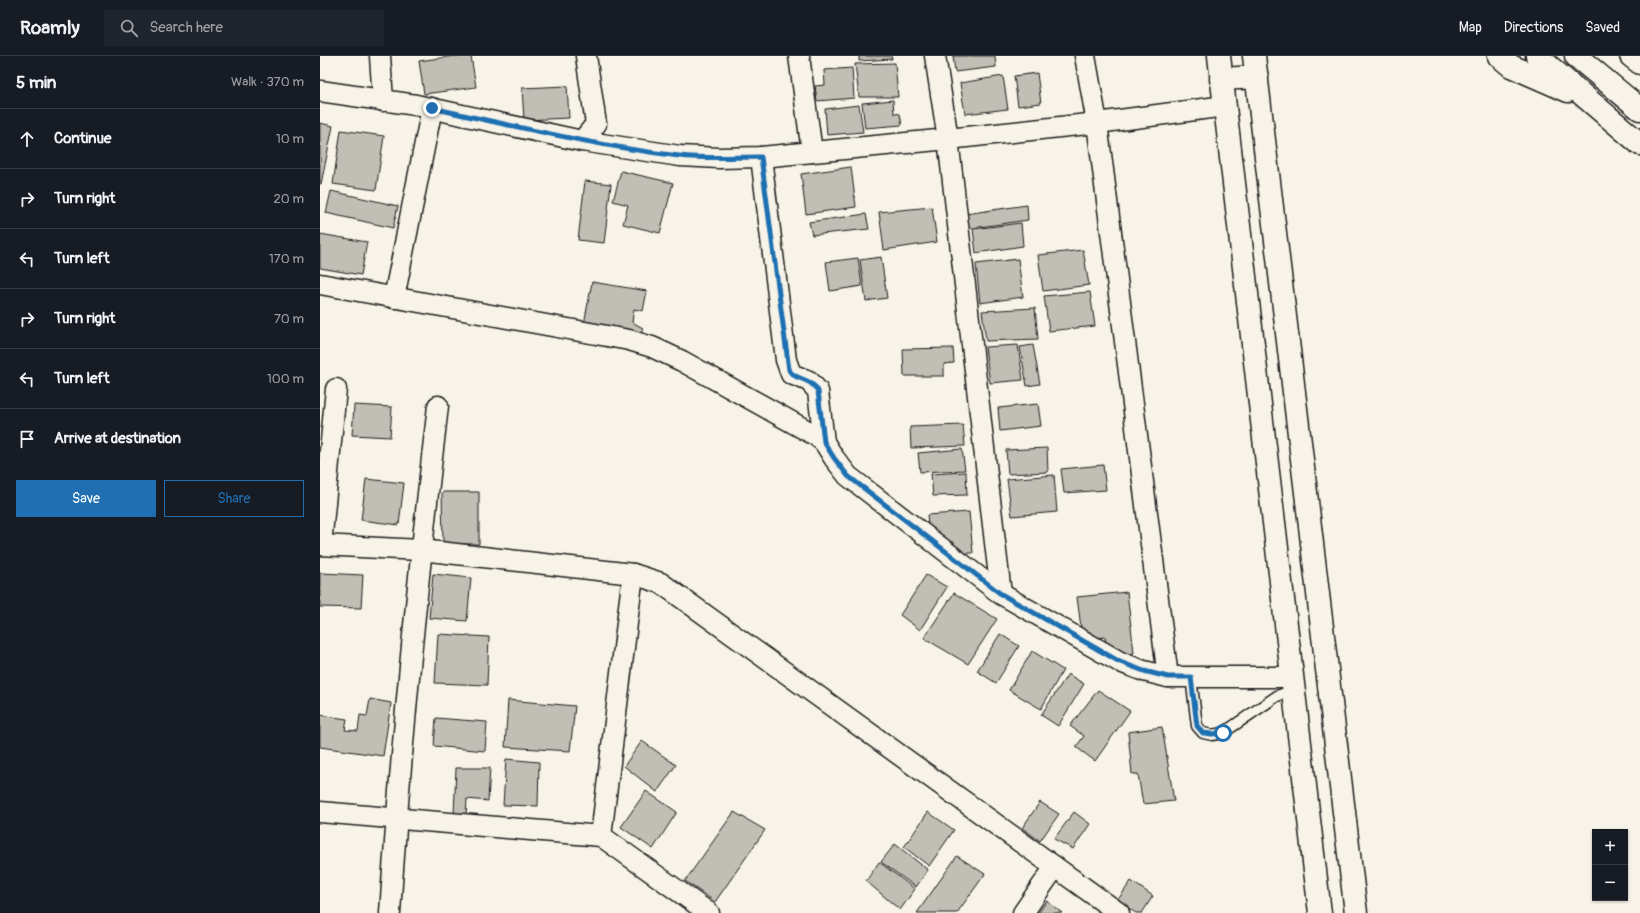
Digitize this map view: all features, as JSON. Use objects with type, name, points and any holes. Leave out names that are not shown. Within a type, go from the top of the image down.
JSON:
[{"type":"main road","points":[[1219,56],[1320,913]]},
{"type":"main road","points":[[1499,56],[1511,66],[1589,101]]},
{"type":"main road","points":[[1538,56],[1640,144]]},
{"type":"main road","points":[[1576,56],[1640,109]]},
{"type":"main road","points":[[1631,56],[1640,63]]},
{"type":"main road","points":[[1221,79],[1255,66],[1356,913]]},
{"type":"street","points":[[380,56],[383,100]]},
{"type":"street","points":[[582,141],[596,124],[586,56]]},
{"type":"street","points":[[799,56],[812,152]]},
{"type":"street","points":[[935,56],[948,139],[1001,594]]},
{"type":"street","points":[[1085,56],[1097,123],[1168,677]]},
{"type":"street","points":[[320,91],[432,108],[582,141],[680,156],[719,158],[761,157],[948,139],[1097,123],[1225,106]]},
{"type":"street","points":[[394,298],[432,108]]},
{"type":"street","points":[[761,157],[786,360],[791,374],[809,381],[818,391],[824,442]]},
{"type":"street","points":[[320,284],[629,340],[652,347],[689,365],[815,435],[824,442],[848,476],[1001,594],[1120,662],[1144,671],[1168,677],[1191,677],[1293,684]]},
{"type":"street","points":[[336,389],[320,545],[421,550],[633,574],[661,583],[1119,913]]},
{"type":"street","points":[[390,913],[396,818],[421,550],[438,406]]},
{"type":"street","points":[[601,836],[633,574]]},
{"type":"street","points":[[320,812],[601,836],[709,913]]},
{"type":"street","points":[[1023,913],[1055,867]]},
{"type":"lane","points":[[1191,677],[1197,726],[1203,733],[1212,734],[1223,733],[1293,684]]},
{"type":"building","points":[[454,56],[471,56],[476,87],[424,94],[419,61]]},
{"type":"building","points":[[859,56],[891,56],[892,59],[859,61]]},
{"type":"building","points":[[953,56],[995,56],[996,67],[955,72]]},
{"type":"building","points":[[895,63],[898,97],[859,97],[855,64]]},
{"type":"building","points":[[852,68],[854,98],[817,101],[815,86],[825,85],[824,70]]},
{"type":"building","points":[[1037,73],[1041,103],[1018,106],[1014,76]]},
{"type":"building","points":[[1003,76],[1008,109],[965,114],[960,83]]},
{"type":"building","points":[[567,86],[569,118],[524,120],[522,88]]},
{"type":"building","points":[[893,100],[894,113],[900,114],[902,125],[865,128],[862,103]]},
{"type":"building","points":[[859,105],[863,132],[827,135],[825,109]]},
{"type":"building","points":[[320,123],[333,126],[321,184],[320,184]]},
{"type":"building","points":[[341,130],[384,136],[376,190],[333,184]]},
{"type":"building","points":[[851,167],[856,207],[806,214],[801,174]]},
{"type":"building","points":[[621,171],[673,183],[660,233],[623,224],[628,205],[613,201]]},
{"type":"building","points":[[585,181],[611,184],[604,243],[578,240]]},
{"type":"building","points":[[331,191],[398,206],[393,228],[326,213]]},
{"type":"building","points":[[1027,205],[1028,220],[966,229],[965,214]]},
{"type":"building","points":[[932,207],[937,242],[884,250],[879,212]]},
{"type":"building","points":[[866,214],[869,229],[812,235],[809,222]]},
{"type":"building","points":[[1021,223],[1023,246],[976,253],[973,229]]},
{"type":"building","points":[[320,234],[367,242],[361,275],[320,268]]},
{"type":"building","points":[[1083,250],[1089,285],[1043,291],[1038,255]]},
{"type":"building","points":[[881,257],[887,298],[866,301],[860,260]]},
{"type":"building","points":[[858,258],[862,286],[830,291],[826,262]]},
{"type":"building","points":[[1018,259],[1023,297],[980,303],[976,264]]},
{"type":"building","points":[[592,282],[647,291],[643,311],[634,309],[632,322],[643,328],[640,334],[584,324]]},
{"type":"building","points":[[1090,292],[1095,326],[1049,331],[1044,296]]},
{"type":"building","points":[[1035,308],[1038,339],[986,341],[982,311]]},
{"type":"building","points":[[1018,345],[1023,380],[990,383],[985,347]]},
{"type":"building","points":[[1033,345],[1040,384],[1027,386],[1020,347]]},
{"type":"building","points":[[953,348],[954,363],[944,364],[944,376],[904,376],[903,349]]},
{"type":"building","points":[[1038,404],[1041,426],[1000,431],[998,408]]},
{"type":"building","points":[[354,405],[392,407],[390,437],[352,435]]},
{"type":"building","points":[[963,425],[965,446],[911,448],[910,427]]},
{"type":"building","points":[[1047,448],[1048,472],[1008,474],[1006,450]]},
{"type":"building","points":[[962,449],[965,470],[920,472],[918,453]]},
{"type":"building","points":[[1103,465],[1106,490],[1064,493],[1061,469]]},
{"type":"building","points":[[966,472],[967,495],[933,496],[931,474]]},
{"type":"building","points":[[1054,475],[1057,512],[1012,516],[1007,479]]},
{"type":"building","points":[[366,479],[404,483],[399,525],[361,520]]},
{"type":"building","points":[[442,492],[479,492],[479,544],[443,544]]},
{"type":"building","points":[[969,512],[973,553],[955,554],[954,542],[942,542],[941,534],[929,534],[927,515]]},
{"type":"building","points":[[320,573],[363,575],[361,608],[320,607]]},
{"type":"building","points":[[433,574],[471,578],[467,621],[429,618]]},
{"type":"building","points":[[926,575],[947,587],[920,630],[900,615]]},
{"type":"building","points":[[1127,592],[1134,653],[1118,655],[1117,648],[1107,650],[1105,637],[1094,638],[1094,635],[1082,635],[1077,597]]},
{"type":"building","points":[[954,593],[997,619],[968,664],[924,638]]},
{"type":"building","points":[[438,634],[489,637],[487,685],[435,683]]},
{"type":"building","points":[[1000,634],[1019,646],[996,683],[977,671]]},
{"type":"building","points":[[1032,651],[1063,670],[1041,709],[1009,690]]},
{"type":"building","points":[[1068,674],[1084,684],[1058,726],[1041,715]]},
{"type":"building","points":[[1098,690],[1130,711],[1095,761],[1076,747],[1084,736],[1070,726]]},
{"type":"building","points":[[370,699],[391,703],[383,756],[320,747],[320,715],[347,719],[345,730],[358,731],[360,715],[367,716]]},
{"type":"building","points":[[508,700],[575,706],[570,751],[505,747]]},
{"type":"building","points":[[436,718],[487,722],[485,751],[434,746]]},
{"type":"building","points":[[1162,727],[1174,801],[1143,804],[1138,774],[1132,774],[1128,732]]},
{"type":"building","points":[[642,741],[676,765],[657,792],[624,766]]},
{"type":"building","points":[[506,759],[539,762],[538,806],[503,805]]},
{"type":"building","points":[[456,768],[490,768],[488,801],[467,799],[466,817],[454,815]]},
{"type":"building","points":[[646,791],[677,812],[653,849],[621,827]]},
{"type":"building","points":[[1040,802],[1059,814],[1040,841],[1022,828]]},
{"type":"building","points":[[734,812],[765,830],[715,902],[685,881]]},
{"type":"building","points":[[928,812],[954,830],[929,866],[904,847]]},
{"type":"building","points":[[1074,812],[1090,824],[1073,849],[1054,839]]},
{"type":"building","points":[[895,844],[928,870],[916,887],[881,862]]},
{"type":"building","points":[[957,856],[985,874],[957,913],[917,913]]},
{"type":"building","points":[[879,862],[915,889],[900,910],[866,881]]},
{"type":"building","points":[[1131,881],[1153,896],[1142,913],[1136,913],[1117,901]]},
{"type":"building","points":[[1047,901],[1062,913],[1038,913]]},
{"type":"route","points":[[432,108],[582,141],[680,156],[719,158],[761,157],[786,360],[791,374],[809,381],[818,391],[824,442],[848,476],[1001,594],[1120,662],[1144,671],[1168,677],[1191,677],[1197,726],[1203,733],[1223,733]]}]
